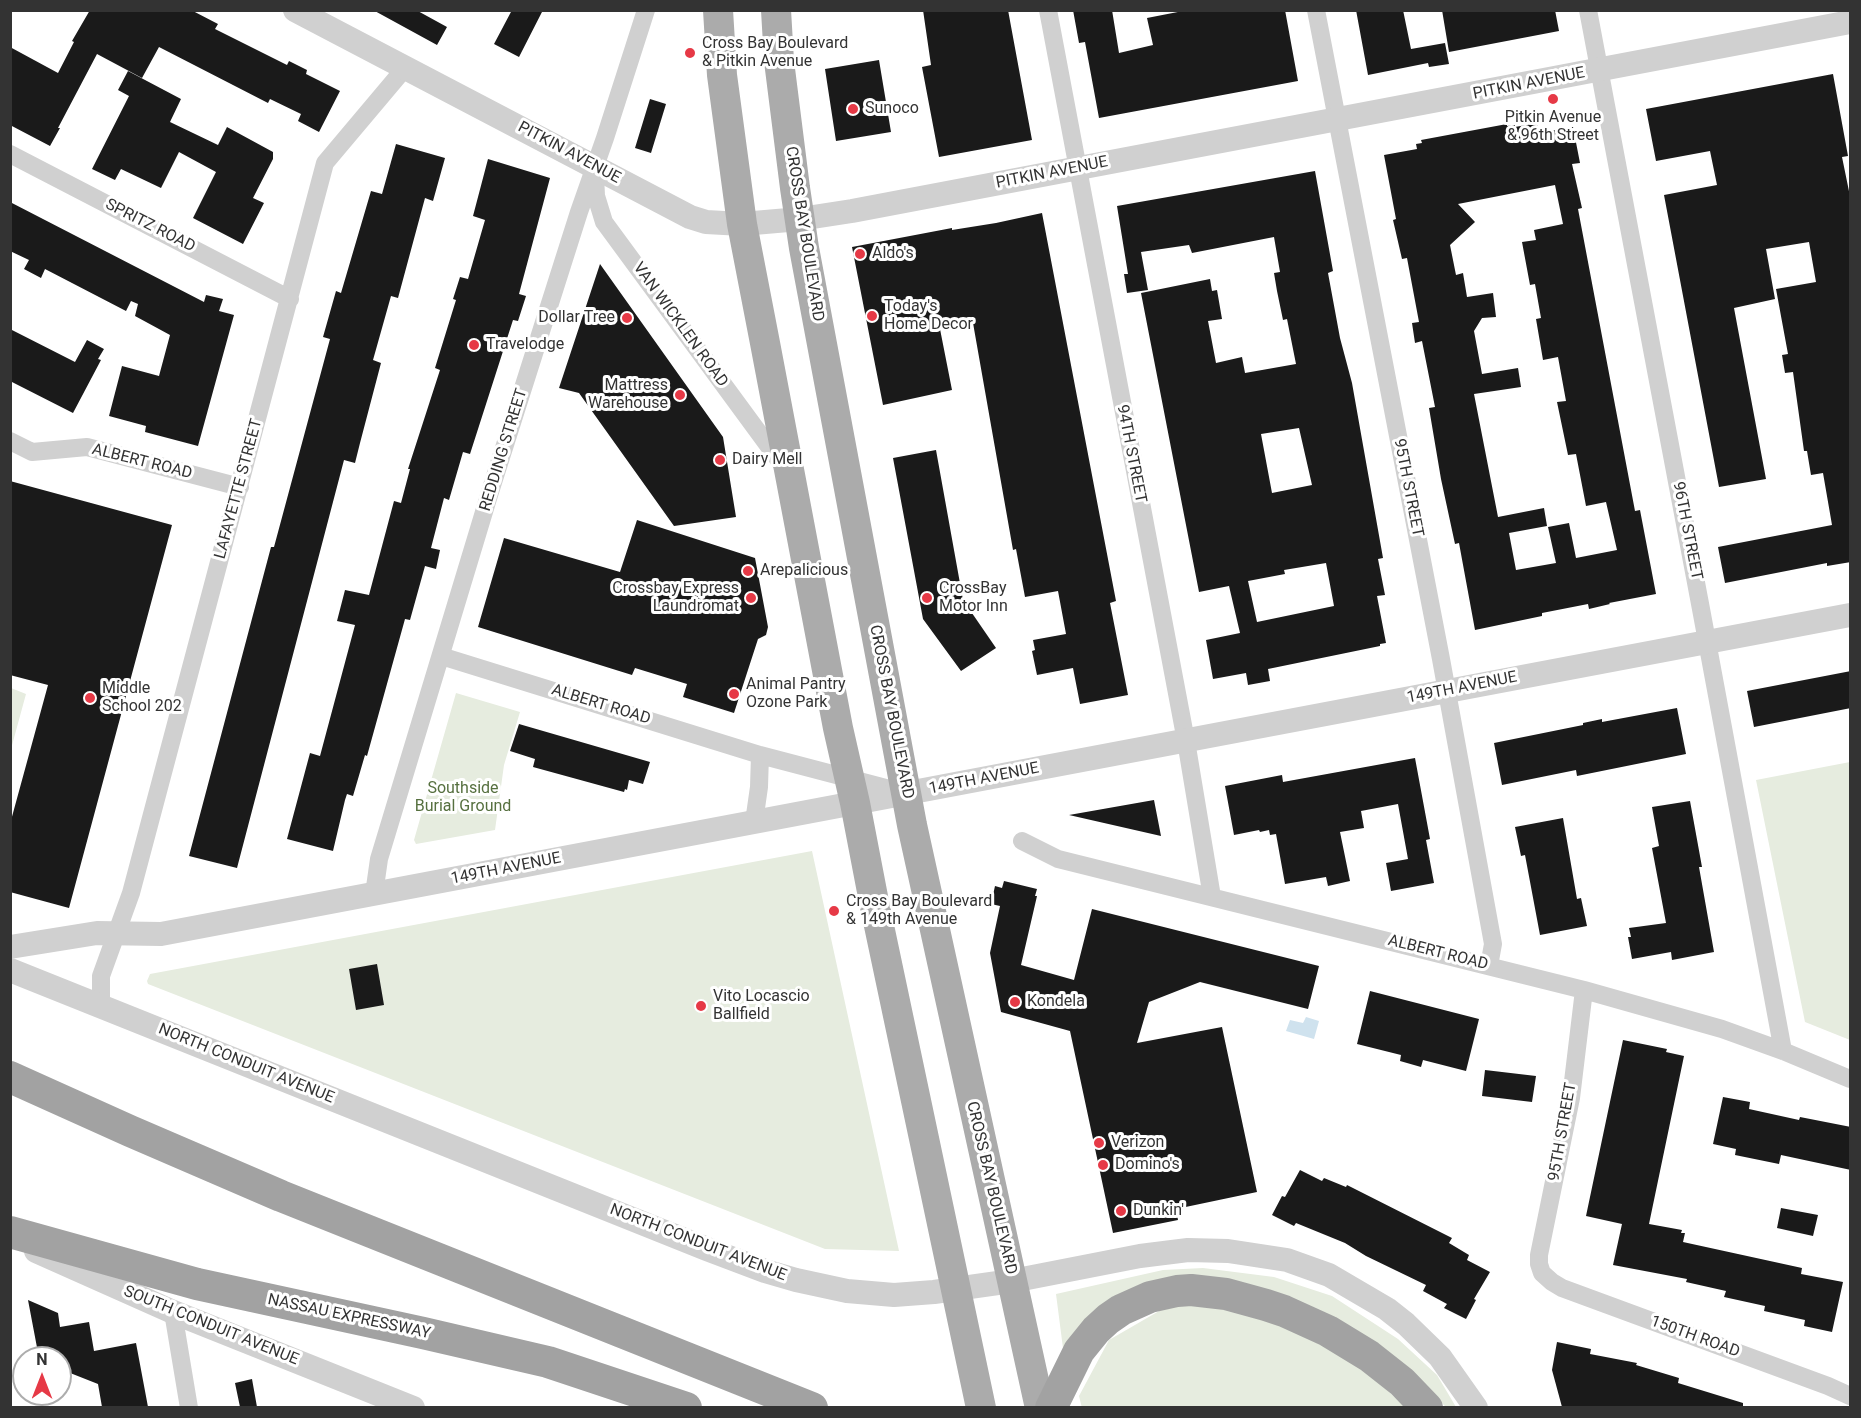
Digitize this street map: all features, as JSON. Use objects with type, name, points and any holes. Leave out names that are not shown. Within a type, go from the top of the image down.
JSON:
[{"type":"highway","points":[[10,1077],[281,1196],[812,1407]]},
{"type":"highway","name":"NASSAU EXPRESSWAY","points":[[10,1233],[197,1284],[548,1362],[686,1407]]},
{"type":"highway","points":[[1051,1407],[1079,1351],[1108,1319],[1121,1310],[1150,1297],[1191,1290],[1246,1299],[1284,1311],[1320,1327],[1369,1356],[1402,1382],[1427,1407]]},
{"type":"main road","points":[[718,10],[722,75],[742,224],[835,717],[981,1407]]},
{"type":"main road","name":"CROSS BAY BOULEVARD","points":[[776,10],[779,61],[800,219],[906,794],[1040,1407]]},
{"type":"street","name":"PITKIN AVENUE","points":[[295,10],[690,217],[706,222],[742,224],[800,219],[852,211],[1851,22]]},
{"type":"street","name":"REDDING STREET","points":[[374,894],[379,859],[490,492],[646,10]]},
{"type":"street","name":"94TH STREET","points":[[1048,10],[1186,741],[1212,897]]},
{"type":"street","name":"95TH STREET","points":[[1316,10],[1447,691],[1493,944],[1489,966]]},
{"type":"street","name":"96TH STREET","points":[[1588,10],[1783,1052]]},
{"type":"street","name":"LAFAYETTE STREET","points":[[117,933],[131,893],[325,163],[405,68]]},
{"type":"street","name":"SPRITZ ROAD","points":[[10,154],[290,299]]},
{"type":"street","name":"VAN WICKLEN ROAD","points":[[595,166],[596,196],[604,222],[790,475]]},
{"type":"street","name":"ALBERT ROAD","points":[[10,441],[32,452],[87,447],[240,487]]},
{"type":"street","name":"149TH AVENUE","points":[[10,947],[97,933],[160,934],[754,822],[852,791],[906,794],[1851,615]]},
{"type":"street","name":"ALBERT ROAD","points":[[441,656],[760,755],[852,791]]},
{"type":"street","points":[[754,822],[759,787],[760,755]]},
{"type":"street","name":"ALBERT ROAD","points":[[1022,841],[1058,859],[1584,990],[1722,1029],[1851,1079]]},
{"type":"street","points":[[101,1006],[101,976],[117,933]]},
{"type":"street","name":"NORTH CONDUIT AVENUE","points":[[10,970],[765,1271],[825,1286],[872,1294],[916,1294],[1012,1281],[1140,1256],[1188,1250],[1228,1251],[1287,1260],[1329,1275],[1387,1309],[1440,1357],[1476,1407]]},
{"type":"street","name":"95TH STREET","points":[[1542,1273],[1539,1255],[1571,1098],[1584,990]]},
{"type":"street","name":"SOUTH CONDUIT AVENUE","points":[[10,1239],[173,1312],[413,1407]]},
{"type":"street","name":"150TH ROAD","points":[[1542,1273],[1562,1288],[1851,1396]]},
{"type":"street","points":[[173,1312],[189,1407]]},
{"type":"green space","points":[[10,688],[26,694],[11,749]]},
{"type":"green space","name":"Southside Burial Ground","points":[[456,693],[520,712],[504,765],[495,830],[416,844],[414,840]]},
{"type":"green space","points":[[1850,762],[1850,1040],[1805,1022],[1756,780]]},
{"type":"green space","points":[[812,851],[899,1251],[825,1249],[148,984],[147,981],[150,974]]},
{"type":"green space","points":[[1203,1268],[1274,1277],[1332,1296],[1398,1339],[1437,1375],[1456,1407],[1446,1407],[1388,1353],[1202,1277],[1064,1356],[1056,1294],[1163,1270]]},
{"type":"green space","points":[[1218,1302],[1313,1335],[1366,1370],[1405,1407],[1082,1408],[1079,1396],[1109,1340],[1166,1307]]},
{"type":"water","points":[[1306,1017],[1319,1021],[1314,1039],[1286,1031],[1290,1020],[1303,1023]]},
{"type":"building","points":[[90,10],[191,10],[218,24],[215,29],[287,65],[289,61],[307,70],[306,74],[340,91],[319,132],[298,121],[301,114],[270,99],[268,103],[159,47],[142,78],[97,54],[50,146],[10,125],[10,47],[58,73],[74,42],[72,41]]},
{"type":"building","points":[[373,10],[416,10],[447,27],[437,45]]},
{"type":"building","points":[[512,10],[543,10],[519,57],[494,44]]},
{"type":"building","points":[[923,10],[1008,10],[1032,140],[939,157],[922,67],[931,65]]},
{"type":"building","points":[[1073,10],[1112,10],[1119,53],[1153,45],[1147,18],[1188,10],[1285,10],[1298,81],[1099,118],[1085,42],[1079,43]]},
{"type":"building","points":[[1356,10],[1403,10],[1411,49],[1445,43],[1449,64],[1429,67],[1428,63],[1368,75]]},
{"type":"building","points":[[1442,10],[1555,10],[1559,31],[1449,52]]},
{"type":"building","points":[[879,60],[891,132],[836,141],[825,69]]},
{"type":"building","points":[[128,71],[181,99],[170,122],[218,145],[227,127],[273,152],[273,159],[253,198],[264,203],[243,244],[193,218],[216,172],[179,152],[161,188],[121,169],[115,180],[92,169],[129,96],[118,90]]},
{"type":"building","points":[[1833,74],[1848,156],[1842,157],[1851,201],[1851,562],[1827,566],[1827,563],[1725,583],[1718,547],[1832,525],[1823,473],[1811,475],[1807,451],[1804,451],[1793,372],[1785,373],[1782,355],[1788,354],[1776,289],[1816,282],[1809,242],[1766,249],[1775,299],[1734,308],[1766,479],[1719,487],[1664,195],[1717,185],[1710,151],[1656,161],[1646,109]]},
{"type":"building","points":[[650,99],[666,104],[651,153],[635,148]]},
{"type":"building","points":[[1537,123],[1539,133],[1573,127],[1580,163],[1572,164],[1582,208],[1578,209],[1635,511],[1640,510],[1656,594],[1589,609],[1588,604],[1542,613],[1542,616],[1475,630],[1459,543],[1455,544],[1441,479],[1429,408],[1435,407],[1422,341],[1415,343],[1412,323],[1419,322],[1407,258],[1402,259],[1393,220],[1396,219],[1384,155],[1417,149],[1416,144],[1422,143],[1421,140],[1507,124],[1507,126],[1515,125],[1515,127]],"holes":[[[1555,185],[1563,224],[1534,230],[1536,240],[1522,242],[1530,285],[1535,284],[1541,318],[1536,319],[1543,360],[1558,357],[1566,401],[1557,402],[1568,455],[1576,454],[1586,506],[1606,502],[1617,550],[1576,558],[1569,523],[1548,527],[1556,563],[1516,570],[1509,533],[1547,526],[1544,508],[1498,517],[1474,394],[1521,387],[1518,368],[1482,374],[1474,331],[1482,318],[1496,317],[1493,293],[1467,297],[1463,273],[1456,275],[1450,245],[1475,222],[1458,204]]]},
{"type":"building","points":[[396,144],[445,158],[433,201],[425,198],[398,298],[391,296],[373,360],[381,363],[355,463],[344,460],[237,868],[189,856],[271,547],[274,547],[330,339],[323,337],[336,291],[341,293],[371,191],[382,194]]},
{"type":"building","points":[[488,159],[550,178],[519,294],[526,296],[518,321],[513,320],[470,454],[463,452],[449,500],[444,498],[431,548],[440,550],[436,569],[425,566],[410,620],[405,619],[367,756],[365,755],[353,796],[347,794],[333,851],[287,839],[310,753],[320,756],[355,625],[337,621],[345,590],[369,595],[394,501],[401,503],[410,469],[408,469],[440,370],[435,368],[456,300],[453,299],[460,277],[468,279],[485,220],[473,216]]},
{"type":"building","points":[[1315,171],[1333,271],[1328,273],[1340,338],[1352,383],[1383,558],[1378,559],[1385,595],[1377,596],[1386,643],[1268,669],[1270,681],[1248,685],[1246,673],[1213,679],[1206,640],[1240,633],[1229,586],[1199,592],[1141,293],[1210,279],[1212,291],[1217,290],[1222,319],[1208,321],[1216,363],[1242,357],[1245,373],[1296,364],[1287,319],[1283,320],[1277,291],[1274,273],[1280,272],[1274,237],[1192,253],[1189,245],[1141,252],[1148,290],[1127,293],[1124,274],[1128,274],[1117,206]],"holes":[[[1299,428],[1312,485],[1272,493],[1261,434]],[[1326,563],[1334,606],[1257,622],[1248,581],[1285,574],[1284,570]]]},
{"type":"building","points":[[10,202],[204,302],[206,295],[223,299],[219,311],[234,315],[198,446],[145,432],[146,426],[109,416],[122,366],[159,376],[170,335],[135,316],[138,304],[131,301],[126,311],[45,269],[41,278],[24,269],[29,260],[10,251]]},
{"type":"building","points":[[1042,213],[1116,601],[1110,603],[1128,695],[1080,704],[1073,668],[1037,675],[1032,651],[1035,650],[1033,640],[1066,634],[1058,591],[1025,597],[1016,549],[1013,550],[973,323],[940,329],[952,390],[883,405],[852,247]]},
{"type":"building","points":[[600,264],[723,437],[736,517],[674,526],[579,393],[559,388]]},
{"type":"building","points":[[10,329],[75,362],[87,340],[104,349],[98,359],[101,360],[73,413],[10,381]]},
{"type":"building","points":[[936,450],[963,600],[996,648],[961,671],[923,619],[893,458]]},
{"type":"building","name":"Middle School 202","points":[[10,481],[172,525],[69,908],[10,892],[10,824],[48,685],[10,675]]},
{"type":"building","points":[[637,520],[755,558],[768,627],[766,635],[758,639],[734,713],[683,697],[687,684],[635,668],[632,675],[478,627],[504,538],[620,572]]},
{"type":"building","points":[[1851,671],[1851,708],[1754,727],[1747,691]]},
{"type":"building","points":[[1677,708],[1686,754],[1577,776],[1576,770],[1502,785],[1494,743],[1602,719],[1602,722]]},
{"type":"building","points":[[519,724],[650,762],[643,784],[629,780],[627,790],[625,789],[624,792],[533,767],[535,759],[510,751]]},
{"type":"building","points":[[1415,758],[1430,839],[1426,840],[1434,883],[1391,891],[1386,863],[1408,859],[1398,804],[1361,811],[1364,828],[1340,832],[1350,881],[1328,886],[1326,877],[1285,884],[1276,834],[1270,835],[1269,830],[1234,835],[1225,786],[1282,775],[1283,782]]},
{"type":"building","points":[[1154,800],[1161,836],[1069,815]]},
{"type":"building","points":[[1690,801],[1714,952],[1672,960],[1671,952],[1632,959],[1628,937],[1631,937],[1629,928],[1666,923],[1652,848],[1659,846],[1652,807]]},
{"type":"building","points":[[1563,818],[1577,899],[1581,898],[1587,926],[1540,935],[1525,855],[1521,856],[1515,827]]},
{"type":"building","points":[[1004,881],[1037,889],[1021,965],[1074,980],[1092,909],[1319,966],[1308,1009],[1200,982],[1149,1002],[1137,1043],[1222,1027],[1257,1192],[1176,1209],[1178,1220],[1113,1233],[1070,1031],[1001,1012],[990,953],[1000,906],[991,904],[995,886],[1002,888]]},
{"type":"building","points":[[377,964],[384,1005],[356,1010],[349,969]]},
{"type":"building","points":[[1370,991],[1479,1019],[1466,1071],[1423,1060],[1421,1067],[1400,1061],[1401,1055],[1357,1044]]},
{"type":"building","points":[[1623,1040],[1667,1049],[1666,1052],[1684,1056],[1649,1224],[1682,1230],[1681,1233],[1685,1233],[1683,1242],[1802,1268],[1801,1274],[1843,1282],[1832,1332],[1804,1326],[1805,1320],[1764,1311],[1765,1306],[1724,1297],[1726,1291],[1686,1282],[1687,1279],[1613,1265],[1622,1224],[1586,1216]]},
{"type":"building","points":[[1485,1070],[1536,1076],[1532,1102],[1482,1096]]},
{"type":"building","points":[[1723,1097],[1750,1102],[1749,1109],[1799,1120],[1800,1117],[1851,1127],[1851,1170],[1781,1155],[1779,1164],[1735,1155],[1736,1149],[1713,1144]]},
{"type":"building","points":[[1300,1170],[1322,1181],[1324,1178],[1346,1187],[1347,1185],[1452,1238],[1449,1243],[1469,1255],[1467,1260],[1490,1272],[1474,1299],[1476,1300],[1466,1319],[1444,1308],[1447,1304],[1423,1291],[1426,1285],[1366,1256],[1345,1243],[1296,1223],[1294,1226],[1272,1215]]},
{"type":"building","points":[[1781,1208],[1818,1215],[1813,1236],[1777,1228]]},
{"type":"building","points":[[28,1300],[58,1313],[60,1327],[89,1322],[94,1351],[136,1343],[148,1407],[102,1407],[98,1384],[72,1374],[72,1346],[37,1346]]},
{"type":"building","points":[[1557,1342],[1591,1349],[1590,1354],[1637,1363],[1636,1365],[1679,1378],[1678,1383],[1743,1403],[1743,1407],[1562,1407],[1552,1370]]},
{"type":"building","points":[[252,1379],[257,1407],[240,1407],[235,1383]]},
{"type":"place","name":"Cross Bay Boulevard & Pitkin Avenue","points":[[690,53]]},
{"type":"place","name":"Pitkin Avenue & 96th Street","points":[[1553,99]]},
{"type":"place","name":"Sunoco","points":[[853,109]]},
{"type":"place","name":"Aldo's","points":[[860,254]]},
{"type":"place","name":"Today's Home Decor","points":[[872,316]]},
{"type":"place","name":"Dollar Tree","points":[[627,318]]},
{"type":"place","name":"Travelodge","points":[[474,345]]},
{"type":"place","name":"Mattress Warehouse","points":[[680,395]]},
{"type":"place","name":"Dairy Mell","points":[[720,460]]},
{"type":"place","name":"Arepalicious","points":[[748,571]]},
{"type":"place","name":"Crossbay Express Laundromat","points":[[751,598]]},
{"type":"place","name":"CrossBay Motor Inn","points":[[927,598]]},
{"type":"place","name":"Animal Pantry Ozone Park","points":[[734,694]]},
{"type":"place","name":"Middle School 202","points":[[90,698]]},
{"type":"place","name":"Cross Bay Boulevard & 149th Avenue","points":[[834,911]]},
{"type":"place","name":"Kondela","points":[[1015,1002]]},
{"type":"place","name":"Vito Locascio Ballfield","points":[[701,1006]]},
{"type":"place","name":"Verizon","points":[[1099,1143]]},
{"type":"place","name":"Domino's","points":[[1103,1165]]},
{"type":"place","name":"Dunkin'","points":[[1121,1211]]}]
